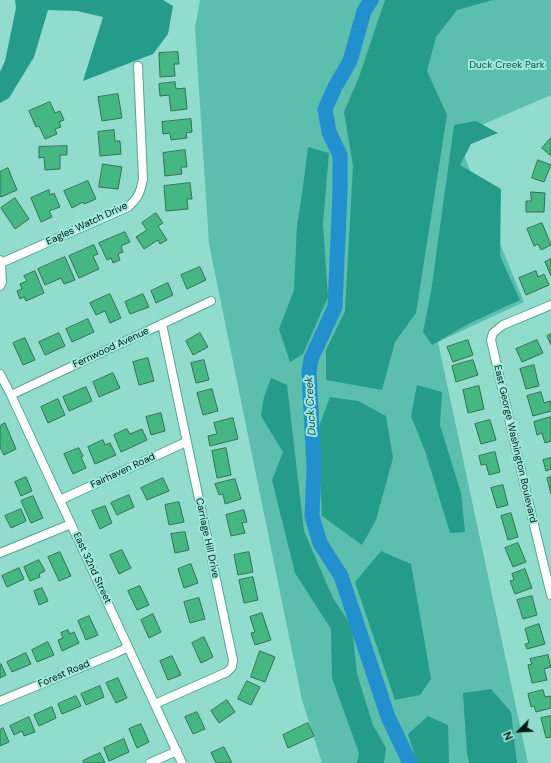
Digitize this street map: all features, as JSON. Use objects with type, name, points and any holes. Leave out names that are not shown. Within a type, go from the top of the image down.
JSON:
[{"type":"street","name":"Eagles Watch Drive","points":[[1,261],[128,207],[136,200],[141,191],[143,179],[138,66]]},
{"type":"street","points":[[0,286],[2,282],[1,261]]},
{"type":"street","name":"Fernwood Avenue","points":[[11,395],[211,301]]},
{"type":"street","name":"East George Washington Boulevard","points":[[551,305],[503,325],[493,333],[491,340],[551,595]]},
{"type":"street","name":"Carriage Hill Drive","points":[[155,704],[227,672],[232,667],[233,660],[162,324]]},
{"type":"street","name":"East 32nd Street","points":[[0,374],[182,763]]},
{"type":"street","name":"Fairhaven Road","points":[[60,500],[186,442]]},
{"type":"street","points":[[0,553],[71,524]]},
{"type":"street","name":"Forest Road","points":[[0,701],[116,653],[128,646]]},
{"type":"street","points":[[150,763],[177,751]]},
{"type":"green space","points":[[15,0],[163,0],[173,6],[168,34],[153,54],[83,81],[103,17],[77,11],[48,10],[34,57],[9,98],[0,103],[0,72],[5,61],[16,8]]},
{"type":"green space","name":"Duck Creek Park","points":[[200,0],[551,0],[551,95],[456,136],[524,302],[438,342],[528,763],[322,763],[302,700],[209,244],[195,28]]},
{"type":"green space","points":[[385,0],[493,0],[457,10],[436,37],[427,71],[447,115],[416,313],[395,342],[382,390],[326,380],[326,350],[345,311],[353,166],[344,112],[359,77]]},
{"type":"green space","points":[[476,121],[498,133],[471,144],[460,165],[501,189],[500,256],[520,300],[470,323],[432,345],[423,332],[431,292],[454,125]]},
{"type":"green space","points":[[308,147],[329,153],[323,224],[328,297],[303,354],[290,362],[279,329],[294,290],[297,226]]},
{"type":"green space","points":[[271,378],[287,385],[304,531],[333,598],[352,627],[357,674],[373,725],[386,748],[384,763],[357,763],[359,753],[332,678],[331,629],[295,573],[272,480],[283,452],[261,416],[264,397]]},
{"type":"green space","points":[[417,385],[442,392],[440,425],[461,493],[465,532],[450,533],[425,451],[411,416]]},
{"type":"green space","points":[[330,397],[358,401],[386,416],[393,458],[376,520],[362,545],[322,516],[318,429]]},
{"type":"green space","points":[[381,551],[411,564],[431,679],[420,695],[395,700],[355,582]]},
{"type":"green space","points":[[491,689],[511,712],[517,763],[469,763],[463,693]]},
{"type":"green space","points":[[428,716],[448,725],[449,763],[417,763],[408,734]]},
{"type":"building","points":[[178,52],[179,64],[174,64],[175,76],[160,77],[159,53]]},
{"type":"building","points":[[175,82],[176,89],[185,88],[187,109],[171,111],[169,95],[160,96],[159,84]]},
{"type":"building","points":[[118,94],[122,118],[102,121],[98,97]]},
{"type":"building","points":[[50,102],[55,113],[60,111],[64,120],[59,122],[61,127],[55,129],[57,134],[45,139],[39,126],[36,127],[29,111]]},
{"type":"building","points":[[191,119],[192,132],[186,133],[187,138],[171,140],[170,133],[163,134],[162,122]]},
{"type":"building","points":[[114,130],[115,141],[120,141],[121,154],[100,156],[98,132]]},
{"type":"building","points":[[551,138],[551,156],[542,148]]},
{"type":"building","points":[[67,146],[67,155],[60,155],[60,169],[45,170],[44,157],[39,158],[39,147]]},
{"type":"building","points":[[185,150],[187,167],[181,167],[182,174],[165,176],[163,153]]},
{"type":"building","points":[[538,160],[551,165],[544,182],[532,178]]},
{"type":"building","points":[[103,164],[122,167],[118,189],[99,187]]},
{"type":"building","points":[[8,168],[17,190],[1,197],[0,172]]},
{"type":"building","points":[[88,181],[96,199],[84,204],[83,202],[72,208],[64,191]]},
{"type":"building","points":[[190,183],[192,199],[187,199],[188,209],[166,211],[164,186]]},
{"type":"building","points":[[49,190],[50,195],[54,193],[60,207],[49,211],[52,217],[41,222],[31,198]]},
{"type":"building","points":[[531,192],[545,193],[544,212],[526,212],[526,201],[531,201]]},
{"type":"building","points":[[15,198],[29,219],[15,229],[1,208]]},
{"type":"building","points":[[156,213],[163,223],[158,226],[167,240],[160,244],[158,240],[144,249],[136,237],[147,230],[142,223]]},
{"type":"building","points":[[542,223],[551,245],[541,250],[538,244],[534,246],[527,229]]},
{"type":"building","points":[[125,232],[130,242],[121,246],[123,252],[118,254],[120,260],[113,263],[111,258],[107,260],[99,243]]},
{"type":"building","points":[[94,245],[98,254],[93,256],[99,269],[79,278],[69,256]]},
{"type":"building","points":[[65,257],[75,280],[64,284],[61,278],[45,285],[38,269]]},
{"type":"building","points":[[551,259],[551,276],[545,262]]},
{"type":"building","points":[[200,267],[206,280],[187,289],[181,275]]},
{"type":"building","points":[[35,271],[44,293],[26,301],[24,297],[20,299],[17,291],[22,289],[20,284],[27,281],[24,276]]},
{"type":"building","points":[[536,271],[538,277],[544,274],[549,285],[526,295],[519,278]]},
{"type":"building","points":[[168,283],[173,295],[156,303],[151,291]]},
{"type":"building","points":[[110,294],[121,318],[110,323],[105,311],[96,315],[90,303]]},
{"type":"building","points":[[143,294],[149,307],[130,314],[125,302]]},
{"type":"building","points":[[88,319],[94,332],[72,342],[66,329]]},
{"type":"building","points":[[59,333],[65,346],[45,355],[39,342]]},
{"type":"building","points":[[200,333],[208,347],[193,355],[186,341]]},
{"type":"building","points":[[551,334],[551,345],[547,336]]},
{"type":"building","points":[[25,338],[35,360],[23,365],[13,343]]},
{"type":"building","points":[[468,340],[473,355],[453,362],[447,347]]},
{"type":"building","points":[[537,340],[543,353],[522,362],[516,349]]},
{"type":"building","points":[[148,358],[154,381],[139,385],[133,362]]},
{"type":"building","points":[[204,360],[209,380],[196,383],[191,363]]},
{"type":"building","points":[[473,360],[478,375],[456,382],[452,366]]},
{"type":"building","points":[[534,365],[539,386],[526,389],[520,369]]},
{"type":"building","points":[[113,373],[120,388],[99,397],[93,382]]},
{"type":"building","points":[[479,386],[484,409],[468,413],[463,390]]},
{"type":"building","points":[[86,387],[92,401],[69,411],[63,397]]},
{"type":"building","points":[[212,389],[218,411],[203,415],[197,393]]},
{"type":"building","points":[[541,392],[544,403],[550,401],[551,411],[533,416],[527,396]]},
{"type":"building","points":[[58,399],[65,415],[48,423],[41,407]]},
{"type":"building","points":[[161,413],[165,431],[151,435],[146,417]]},
{"type":"building","points":[[551,417],[551,441],[545,443],[542,433],[537,435],[534,422]]},
{"type":"building","points":[[233,418],[238,439],[210,446],[208,436],[217,434],[214,423]]},
{"type":"building","points":[[490,420],[496,440],[481,444],[475,424]]},
{"type":"building","points":[[5,423],[16,449],[4,455],[0,447],[0,426]]},
{"type":"building","points":[[127,429],[130,434],[142,429],[147,440],[121,452],[114,435]]},
{"type":"building","points":[[103,440],[105,445],[110,443],[116,455],[95,464],[88,447]]},
{"type":"building","points":[[79,448],[86,468],[73,474],[64,454]]},
{"type":"building","points":[[226,448],[231,475],[217,478],[212,451]]},
{"type":"building","points":[[495,452],[500,472],[489,475],[486,464],[481,465],[479,456]]},
{"type":"building","points":[[551,458],[551,469],[546,471],[543,460]]},
{"type":"building","points":[[26,477],[32,491],[21,496],[15,482]]},
{"type":"building","points":[[551,477],[551,494],[547,478]]},
{"type":"building","points":[[163,478],[169,491],[147,500],[141,488]]},
{"type":"building","points":[[235,479],[241,499],[225,504],[223,494],[219,495],[215,484]]},
{"type":"building","points":[[503,485],[508,505],[497,508],[491,488]]},
{"type":"building","points":[[129,495],[134,507],[117,515],[111,503]]},
{"type":"building","points":[[33,496],[43,518],[31,523],[21,501]]},
{"type":"building","points":[[179,502],[184,522],[169,525],[165,505]]},
{"type":"building","points":[[105,506],[112,523],[100,529],[92,511]]},
{"type":"building","points":[[21,509],[26,521],[11,528],[5,516]]},
{"type":"building","points":[[244,510],[247,522],[242,523],[245,533],[231,536],[226,515]]},
{"type":"building","points":[[511,513],[518,537],[508,540],[501,516]]},
{"type":"building","points":[[185,532],[189,550],[175,553],[171,534]]},
{"type":"building","points":[[518,543],[526,562],[513,567],[505,548]]},
{"type":"building","points":[[122,550],[131,568],[119,574],[110,555]]},
{"type":"building","points":[[60,552],[71,576],[59,581],[48,557]]},
{"type":"building","points":[[249,552],[253,572],[238,575],[234,555]]},
{"type":"building","points":[[39,560],[45,571],[39,574],[40,577],[30,581],[24,567]]},
{"type":"building","points":[[191,564],[198,583],[184,588],[178,569]]},
{"type":"building","points":[[19,568],[24,579],[7,587],[2,576]]},
{"type":"building","points":[[525,569],[532,588],[515,594],[510,581],[514,580],[512,574]]},
{"type":"building","points":[[253,577],[258,600],[244,603],[239,580]]},
{"type":"building","points":[[140,586],[149,605],[137,610],[128,591]]},
{"type":"building","points":[[42,588],[48,601],[39,605],[34,591]]},
{"type":"building","points":[[532,596],[537,615],[523,619],[517,600]]},
{"type":"building","points":[[199,598],[205,619],[190,623],[184,602]]},
{"type":"building","points":[[262,613],[271,640],[255,645],[251,633],[255,632],[250,617]]},
{"type":"building","points":[[153,614],[161,632],[149,638],[141,620]]},
{"type":"building","points":[[89,616],[98,635],[86,640],[78,621]]},
{"type":"building","points":[[539,624],[545,644],[527,649],[525,644],[529,643],[525,629]]},
{"type":"building","points":[[68,630],[70,634],[74,632],[79,643],[62,651],[58,640],[63,638],[61,633]]},
{"type":"building","points":[[204,637],[213,657],[201,663],[192,643]]},
{"type":"building","points":[[48,642],[54,655],[37,662],[32,650]]},
{"type":"building","points":[[260,651],[275,657],[265,682],[251,677]]},
{"type":"building","points":[[26,653],[31,664],[12,672],[7,662]]},
{"type":"building","points":[[548,655],[551,667],[544,669],[547,680],[532,683],[528,665],[532,664],[530,659]]},
{"type":"building","points":[[172,656],[181,675],[168,680],[160,661]]},
{"type":"building","points":[[1,664],[6,675],[0,678],[0,665]]},
{"type":"building","points":[[118,678],[127,698],[116,703],[106,683]]},
{"type":"building","points":[[247,681],[260,687],[251,705],[238,699]]},
{"type":"building","points":[[100,686],[104,697],[86,705],[81,694]]},
{"type":"building","points":[[543,690],[545,697],[551,696],[551,708],[536,712],[534,706],[531,707],[528,694]]},
{"type":"building","points":[[76,696],[81,706],[62,714],[58,704]]},
{"type":"building","points":[[227,700],[235,712],[219,723],[211,711]]},
{"type":"building","points":[[52,707],[56,718],[39,726],[34,715]]},
{"type":"building","points":[[197,712],[205,729],[193,734],[185,717]]},
{"type":"building","points":[[551,716],[551,737],[546,738],[541,718]]},
{"type":"building","points":[[29,717],[35,732],[24,736],[22,731],[14,735],[10,726]]},
{"type":"building","points":[[308,723],[314,736],[288,748],[283,735]]},
{"type":"building","points":[[141,724],[149,742],[137,748],[129,729]]},
{"type":"building","points":[[3,728],[9,742],[0,746],[0,730]]},
{"type":"building","points":[[124,739],[129,752],[109,761],[104,748]]},
{"type":"building","points":[[224,747],[232,763],[216,763],[211,753]]},
{"type":"building","points":[[100,753],[105,763],[84,763],[83,761]]},
{"type":"waterway","name":"Duck Creek","points":[[371,0],[364,11],[350,61],[335,87],[325,109],[329,132],[340,155],[340,191],[335,307],[311,359],[309,373],[314,468],[312,516],[320,543],[341,576],[388,717],[410,763]]}]
